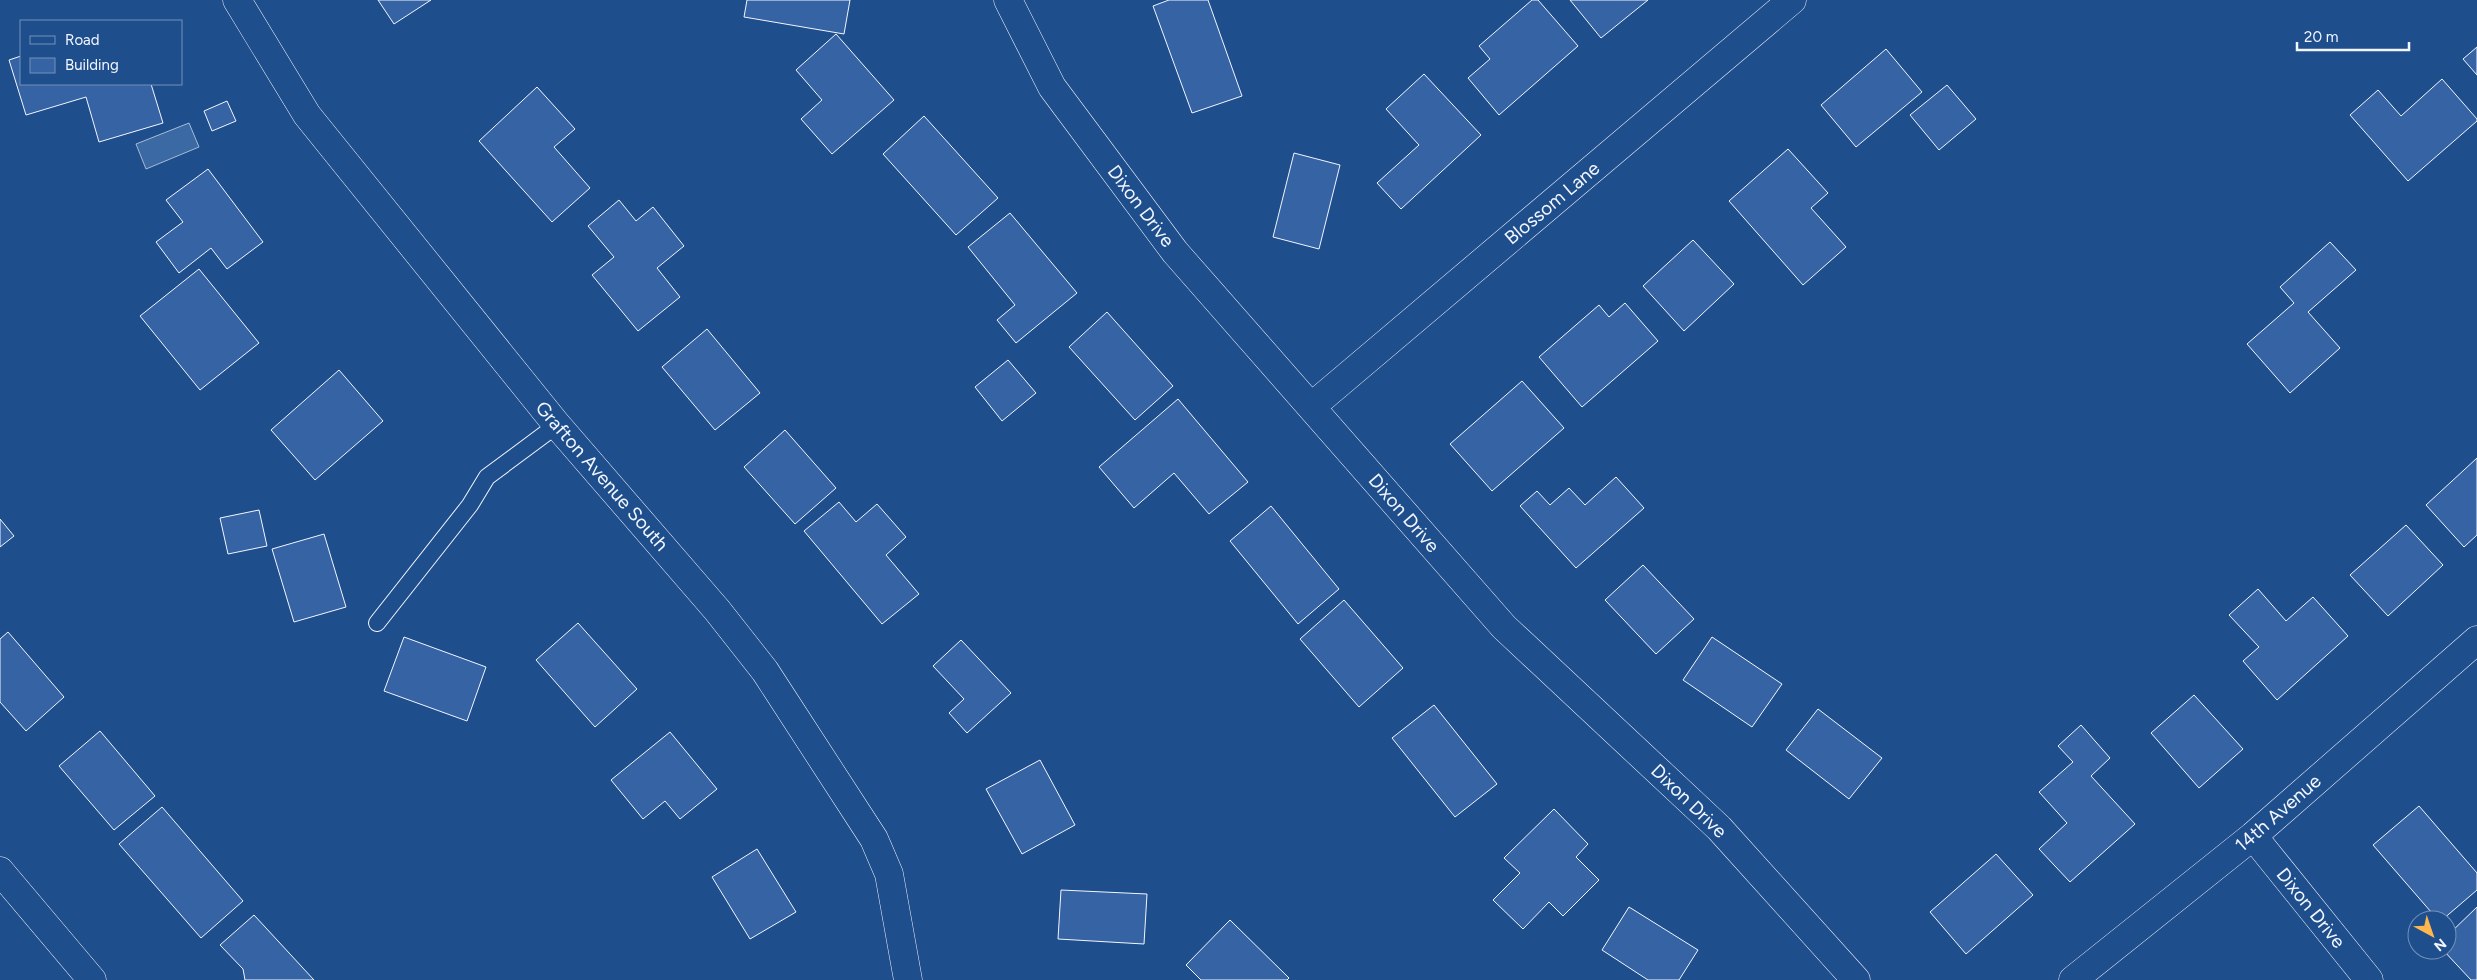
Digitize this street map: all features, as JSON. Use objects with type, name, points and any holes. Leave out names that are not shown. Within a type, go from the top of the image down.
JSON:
[{"type":"street","name":"Grafton Avenue South","points":[[237,0],[307,115],[557,425],[718,610],[765,671],[874,839],[889,874],[908,980]]},
{"type":"street","name":"Dixon Drive","points":[[1008,0],[1052,87],[1175,252],[1504,626],[1719,828],[1856,980]]},
{"type":"street","name":"Blossom Lane","points":[[1311,407],[1792,0]]},
{"type":"street","name":"14th Avenue","points":[[2074,980],[2253,836],[2477,640]]},
{"type":"street","name":"Dixon Drive","points":[[2253,836],[2370,980]]},
{"type":"street","points":[[0,871],[92,980]]},
{"type":"lane","points":[[377,623],[470,505],[487,477],[557,425]]},
{"type":"water","points":[[189,123],[199,147],[146,169],[136,144]]},
{"type":"building","points":[[378,0],[431,0],[394,24]]},
{"type":"building","points":[[747,0],[850,0],[844,34],[744,17]]},
{"type":"building","points":[[1169,0],[1208,0],[1242,96],[1192,113],[1153,6]]},
{"type":"building","points":[[1532,0],[1538,0],[1578,46],[1499,115],[1468,78],[1490,59],[1479,46]]},
{"type":"building","points":[[1570,0],[1648,0],[1601,38]]},
{"type":"building","points":[[836,34],[894,100],[832,154],[801,119],[822,100],[796,70]]},
{"type":"building","points":[[2477,47],[2477,75],[2463,59]]},
{"type":"building","points":[[1886,49],[1922,92],[1856,147],[1821,105]]},
{"type":"building","points":[[20,56],[20,85],[151,85],[163,123],[99,142],[86,97],[26,115],[9,60]]},
{"type":"building","points":[[1424,74],[1481,135],[1401,209],[1377,183],[1419,145],[1386,109]]},
{"type":"building","points":[[2442,79],[2477,121],[2408,181],[2350,115],[2378,90],[2401,116]]},
{"type":"building","points":[[1947,85],[1976,119],[1939,150],[1910,115]]},
{"type":"building","points":[[537,87],[575,129],[554,147],[590,188],[552,222],[479,141]]},
{"type":"building","points":[[227,101],[236,121],[212,131],[204,111]]},
{"type":"building","points":[[924,116],[998,198],[956,235],[883,154]]},
{"type":"building","points":[[1788,149],[1828,193],[1811,208],[1846,247],[1803,285],[1729,201]]},
{"type":"building","points":[[1294,153],[1340,165],[1319,249],[1273,237]]},
{"type":"building","points":[[208,169],[263,242],[227,269],[211,248],[179,273],[156,242],[183,222],[166,200]]},
{"type":"building","points":[[619,200],[636,221],[653,207],[684,246],[657,268],[680,297],[638,331],[592,275],[614,257],[588,226]]},
{"type":"building","points":[[1010,213],[1077,293],[1016,343],[997,320],[1015,305],[968,247]]},
{"type":"building","points":[[1693,240],[1734,284],[1684,331],[1643,286]]},
{"type":"building","points":[[2330,242],[2356,270],[2308,312],[2340,348],[2290,393],[2247,344],[2294,303],[2280,287]]},
{"type":"building","points":[[199,269],[259,343],[200,390],[140,316]]},
{"type":"building","points":[[1625,303],[1658,341],[1582,407],[1539,357],[1599,305],[1609,317]]},
{"type":"building","points":[[1107,312],[1173,386],[1135,420],[1069,347]]},
{"type":"building","points":[[707,329],[760,393],[715,430],[662,367]]},
{"type":"building","points":[[1008,360],[1036,393],[1002,421],[975,387]]},
{"type":"building","points":[[339,370],[383,421],[315,480],[271,430]]},
{"type":"building","points":[[1522,381],[1564,428],[1492,491],[1450,444]]},
{"type":"building","points":[[1178,399],[1248,482],[1209,514],[1174,473],[1134,508],[1099,467]]},
{"type":"building","points":[[785,430],[836,488],[795,524],[744,467]]},
{"type":"building","points":[[2477,458],[2477,535],[2464,547],[2426,505]]},
{"type":"building","points":[[1616,477],[1644,508],[1576,568],[1520,506],[1537,491],[1550,505],[1569,488],[1585,505]]},
{"type":"building","points":[[839,502],[856,522],[877,504],[906,537],[886,555],[919,594],[882,624],[804,531]]},
{"type":"building","points":[[1271,506],[1339,589],[1298,624],[1230,541]]},
{"type":"building","points":[[259,510],[267,546],[228,554],[220,518]]},
{"type":"building","points":[[0,519],[14,536],[0,547]]},
{"type":"building","points":[[2406,525],[2443,565],[2388,616],[2350,575]]},
{"type":"building","points":[[324,534],[346,607],[294,622],[272,549]]},
{"type":"building","points":[[1643,565],[1694,619],[1656,654],[1605,600]]},
{"type":"building","points":[[2258,589],[2286,621],[2313,597],[2348,636],[2277,700],[2243,661],[2259,647],[2229,615]]},
{"type":"building","points":[[1344,600],[1403,668],[1359,707],[1300,639]]},
{"type":"building","points":[[578,623],[637,689],[595,727],[536,660]]},
{"type":"building","points":[[8,632],[64,697],[26,731],[0,702],[0,639]]},
{"type":"building","points":[[404,637],[486,667],[467,721],[384,691]]},
{"type":"building","points":[[1712,637],[1782,684],[1752,727],[1683,680]]},
{"type":"building","points":[[961,640],[1011,693],[967,733],[949,713],[964,699],[933,666]]},
{"type":"building","points":[[2194,695],[2243,749],[2199,788],[2151,733]]},
{"type":"building","points":[[1434,705],[1497,784],[1455,817],[1392,738]]},
{"type":"building","points":[[1818,709],[1882,758],[1849,799],[1786,750]]},
{"type":"building","points":[[2081,725],[2110,758],[2091,776],[2135,824],[2070,882],[2039,849],[2067,823],[2039,792],[2073,762],[2058,746]]},
{"type":"building","points":[[100,731],[155,796],[114,830],[59,766]]},
{"type":"building","points":[[670,732],[717,789],[680,819],[665,801],[643,819],[611,780]]},
{"type":"building","points":[[1040,760],[1075,825],[1022,854],[986,789]]},
{"type":"building","points":[[2419,806],[2477,873],[2477,890],[2454,910],[2429,910],[2373,845]]},
{"type":"building","points":[[162,807],[243,901],[201,938],[119,844]]},
{"type":"building","points":[[1554,809],[1588,844],[1576,857],[1599,880],[1563,916],[1549,902],[1523,929],[1493,900],[1520,873],[1504,858]]},
{"type":"building","points":[[757,849],[796,912],[750,939],[712,877]]},
{"type":"building","points":[[1996,854],[2033,895],[1966,954],[1930,912]]},
{"type":"building","points":[[1061,890],[1147,894],[1144,944],[1058,939]]},
{"type":"building","points":[[1629,907],[1698,950],[1679,980],[1648,980],[1602,950]]},
{"type":"building","points":[[2477,907],[2477,980],[2471,980],[2452,960],[2457,960],[2457,926]]},
{"type":"building","points":[[254,915],[314,980],[245,980],[243,969],[220,945]]},
{"type":"building","points":[[1230,920],[1289,978],[1287,980],[1201,980],[1186,965]]}]
